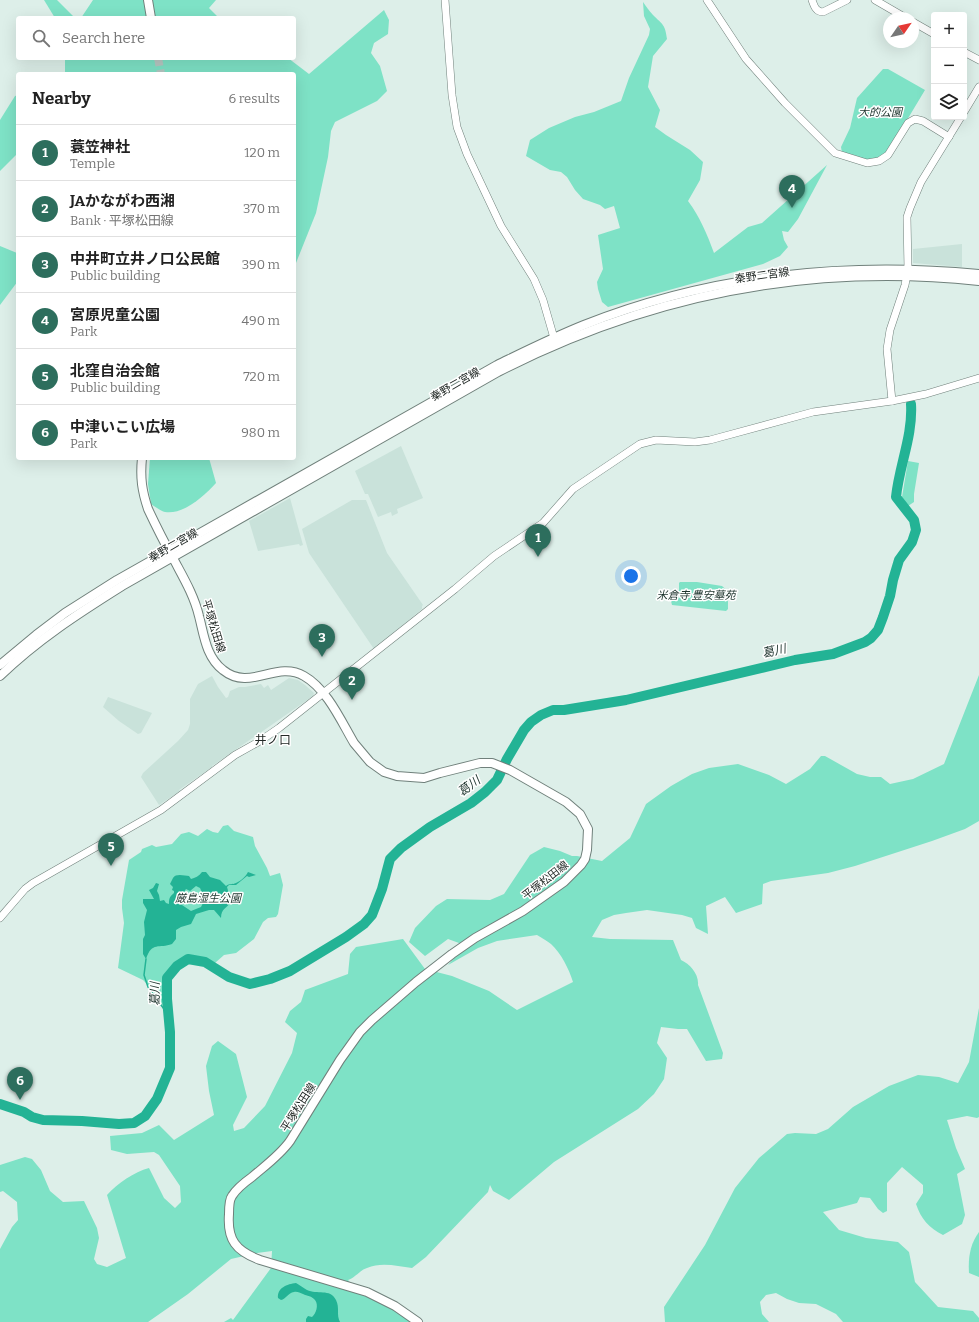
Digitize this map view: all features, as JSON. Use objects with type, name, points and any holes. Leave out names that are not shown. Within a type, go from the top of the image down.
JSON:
[{"type":"main road","points":[[148,0],[151,16]]},
{"type":"main road","name":"秦野二宮線","points":[[0,665],[65,613],[117,580],[171,554],[554,341],[616,313],[703,289],[743,281],[832,270],[862,269],[907,273],[979,274]]},
{"type":"main road","name":"秦野二宮線","points":[[907,273],[931,277],[979,281]]},
{"type":"main road","name":"平塚松田線","points":[[142,460],[141,482],[143,495],[148,510],[193,597],[208,652],[213,661],[219,667],[234,677],[246,679],[278,671],[295,672],[308,678],[324,693],[354,743],[370,762],[384,772],[397,776],[424,778],[480,763],[498,764],[566,802],[580,814],[588,829],[585,859],[564,882],[523,911],[475,938],[452,954],[416,982],[360,1032],[340,1060],[282,1152],[238,1188],[231,1197],[228,1226],[232,1240],[239,1249],[248,1255],[284,1268],[367,1292],[395,1306],[418,1322]]},
{"type":"main road","name":"秦野二宮線","points":[[0,676],[41,640],[70,619],[171,554]]},
{"type":"street","points":[[444,0],[452,95],[458,126],[467,154],[501,226],[534,279],[543,300],[554,341]]},
{"type":"street","points":[[707,0],[746,59],[785,103],[835,153],[867,163],[879,161],[888,155],[908,123],[915,119],[923,121],[949,137]]},
{"type":"street","points":[[812,0],[817,10],[820,12],[823,12],[847,0]]},
{"type":"street","points":[[875,0],[896,12]]},
{"type":"street","points":[[919,25],[931,32]]},
{"type":"street","points":[[967,54],[979,60]]},
{"type":"street","points":[[967,107],[979,88]]},
{"type":"street","points":[[892,401],[887,349],[890,330],[905,286],[907,273],[907,217],[921,182],[959,120]]},
{"type":"street","points":[[0,918],[25,889],[33,883],[161,810],[235,755],[279,728],[455,589],[494,556],[543,522],[573,489],[640,444],[656,440],[695,442],[710,440],[813,412],[892,401],[926,394],[979,378]]},
{"type":"shaded area","points":[[962,244],[962,267],[913,263],[913,249]]},
{"type":"shaded area","points":[[401,446],[423,498],[397,509],[398,513],[392,516],[391,512],[378,517],[368,494],[365,494],[355,471]]},
{"type":"shaded area","points":[[290,498],[303,545],[300,546],[299,544],[258,551],[249,521]]},
{"type":"shaded area","points":[[352,500],[366,500],[387,553],[423,605],[422,609],[374,649],[309,553],[302,529]]},
{"type":"shaded area","points":[[212,676],[226,698],[228,697],[230,691],[239,687],[261,684],[264,688],[268,685],[271,690],[289,678],[298,680],[314,693],[313,696],[260,733],[261,735],[255,739],[254,737],[159,805],[141,777],[143,773],[188,730],[190,724],[190,699],[198,684]]},
{"type":"shaded area","points":[[108,697],[152,713],[141,733],[138,734],[119,721],[103,707]]},
{"type":"shaded area","points":[[202,872],[206,872],[210,877],[220,880],[226,886],[229,885],[227,887],[231,901],[223,910],[221,918],[214,910],[196,914],[191,924],[176,930],[176,939],[172,944],[153,948],[148,953],[146,959],[143,954],[143,939],[145,935],[144,922],[147,910],[143,903],[143,899],[154,899],[149,890],[153,888],[156,883],[159,884],[157,891],[160,901],[164,900],[169,904],[170,898],[174,893],[172,890],[173,887],[170,884],[174,876],[189,876],[191,879],[197,877]],"holes":[[[196,886],[200,888],[205,899],[201,907],[191,911],[182,905],[181,897],[186,889],[190,891]]]},
{"type":"shaded area","points":[[248,872],[256,875],[249,877],[247,876],[236,885],[229,885],[240,881]]},
{"type":"shaded area","points":[[296,1283],[307,1290],[327,1293],[333,1296],[338,1306],[338,1317],[340,1322],[306,1322],[308,1316],[312,1317],[316,1312],[317,1307],[315,1300],[309,1296],[295,1292],[281,1300],[278,1298],[279,1292],[283,1287]]},
{"type":"green space","points":[[44,0],[57,0],[73,16],[54,16]]},
{"type":"green space","points":[[93,0],[216,0],[209,8],[217,16],[82,16]]},
{"type":"green space","points":[[643,2],[663,25],[667,39],[653,56],[648,87],[660,110],[655,127],[690,150],[703,162],[700,180],[688,201],[703,226],[714,253],[748,227],[762,223],[827,165],[798,219],[788,232],[782,231],[784,240],[788,247],[780,256],[763,264],[608,307],[602,302],[597,282],[603,269],[598,235],[620,228],[614,206],[605,209],[600,205],[583,199],[567,177],[561,172],[550,170],[526,156],[530,140],[549,128],[621,101],[629,78],[649,35],[650,29],[644,16]]},
{"type":"green space","points":[[384,10],[389,20],[388,34],[374,43],[371,53],[380,66],[387,91],[377,101],[335,122],[331,131],[328,157],[316,213],[296,263],[296,72],[65,72],[65,60],[291,60],[309,74]]},
{"type":"green space","name":"大的公園","points":[[883,69],[888,69],[925,90],[889,150],[879,158],[869,161],[842,153],[841,147],[850,128],[857,98]]},
{"type":"green space","points":[[15,96],[16,155],[0,171],[0,120]]},
{"type":"green space","points":[[0,246],[16,253],[16,284],[0,305]]},
{"type":"green space","points":[[150,460],[210,460],[216,483],[194,503],[172,512],[165,512],[151,504],[148,484]]},
{"type":"green space","points":[[908,461],[919,463],[914,502],[908,506],[902,497]]},
{"type":"green space","name":"米倉寺 豊安墓苑","points":[[680,582],[697,582],[722,586],[727,593],[728,609],[726,611],[672,605],[671,601],[679,590]]},
{"type":"green space","points":[[979,675],[979,821],[965,829],[932,841],[855,866],[828,873],[771,881],[763,884],[762,904],[736,913],[725,897],[706,906],[708,934],[696,928],[692,918],[682,915],[647,910],[614,915],[602,920],[592,937],[610,939],[673,940],[681,960],[691,967],[697,977],[698,985],[723,1053],[722,1059],[706,1061],[687,1029],[661,1027],[657,1043],[667,1058],[664,1079],[654,1094],[638,1109],[554,1162],[509,1200],[493,1191],[490,1185],[488,1192],[426,1257],[412,1268],[389,1265],[372,1266],[364,1269],[348,1280],[357,1290],[416,1322],[224,1322],[231,1318],[233,1320],[271,1268],[272,1251],[231,1259],[188,1294],[148,1322],[0,1322],[0,1249],[12,1227],[18,1220],[17,1202],[3,1191],[0,1192],[0,1165],[25,1157],[32,1159],[41,1170],[50,1191],[63,1202],[84,1201],[97,1228],[99,1238],[94,1259],[97,1264],[107,1267],[126,1258],[107,1195],[126,1178],[149,1168],[164,1198],[175,1208],[181,1202],[180,1186],[159,1155],[154,1152],[127,1154],[111,1150],[110,1136],[142,1133],[159,1125],[174,1140],[214,1115],[206,1066],[212,1046],[218,1041],[236,1054],[247,1097],[233,1125],[234,1131],[244,1128],[265,1106],[292,1053],[297,1033],[285,1022],[290,1011],[301,1002],[305,990],[348,974],[350,954],[356,947],[403,939],[425,969],[452,976],[489,991],[517,1010],[573,982],[567,967],[558,952],[551,944],[537,935],[497,941],[478,948],[448,965],[457,955],[459,943],[448,939],[425,956],[409,942],[415,928],[436,906],[447,899],[490,900],[504,894],[530,855],[544,847],[572,856],[602,861],[630,838],[646,804],[671,786],[692,774],[709,768],[738,764],[769,775],[786,784],[810,769],[821,756],[825,756],[857,774],[870,777],[881,777],[890,784],[913,779],[944,764]]},
{"type":"green space","name":"厳島湿生公園","points":[[228,825],[234,831],[253,837],[255,846],[270,876],[280,873],[283,885],[278,914],[276,917],[268,918],[263,922],[254,939],[236,953],[224,955],[215,963],[202,957],[187,958],[181,960],[171,968],[164,979],[164,1007],[143,980],[118,968],[124,923],[122,900],[129,860],[141,852],[142,849],[152,845],[156,847],[172,844],[181,834],[189,832],[198,836],[207,829],[218,833],[223,826]]},
{"type":"green space","points":[[979,1008],[979,1117],[967,1116],[947,1120],[956,1148],[965,1169],[957,1174],[965,1215],[962,1224],[943,1235],[930,1226],[923,1219],[916,1204],[923,1193],[923,1185],[902,1167],[887,1183],[887,1211],[883,1213],[870,1198],[860,1197],[857,1203],[823,1212],[839,1230],[866,1238],[898,1242],[909,1252],[915,1282],[938,1307],[973,1311],[979,1318],[979,1322],[843,1322],[836,1314],[816,1304],[799,1303],[776,1293],[766,1295],[760,1302],[762,1314],[769,1322],[665,1322],[664,1307],[705,1245],[735,1188],[759,1158],[787,1134],[816,1134],[828,1129],[853,1107],[889,1086],[918,1075],[939,1077],[958,1083],[969,1062]]},
{"type":"green space","points":[[979,1232],[979,1277],[969,1273],[969,1257],[972,1246]]},
{"type":"waterway","name":"葛川","points":[[0,1104],[43,1120],[119,1124],[134,1123],[145,1116],[157,1099],[170,1068],[167,978],[177,966],[188,959],[205,962],[229,977],[250,984],[270,979],[290,971],[346,937],[364,924],[372,915],[382,889],[390,859],[401,848],[430,827],[471,803],[485,792],[497,780],[524,730],[531,722],[541,715],[553,710],[564,710],[626,700],[795,660],[833,654],[865,642],[871,638],[878,630],[883,617],[899,560],[912,542],[916,530],[914,520],[896,497],[910,428],[911,404]]},
{"type":"waterway","points":[[146,959],[144,975],[148,987],[169,1016]]},
{"type":"tunnel","points":[[158,60],[161,72]]},
{"type":"place","name":"宮原児童公園","points":[[792,208]]},
{"type":"place","name":"蓑笠神社","points":[[538,557]]},
{"type":"place","name":"中井町立井ノ口公民館","points":[[322,657]]},
{"type":"place","name":"JAかながわ西湘","points":[[352,700]]},
{"type":"place","name":"北窪自治会館","points":[[111,866]]},
{"type":"place","name":"中津いこい広場","points":[[20,1100]]},
{"type":"district","name":"井ノ口","points":[[273,740]]}]
